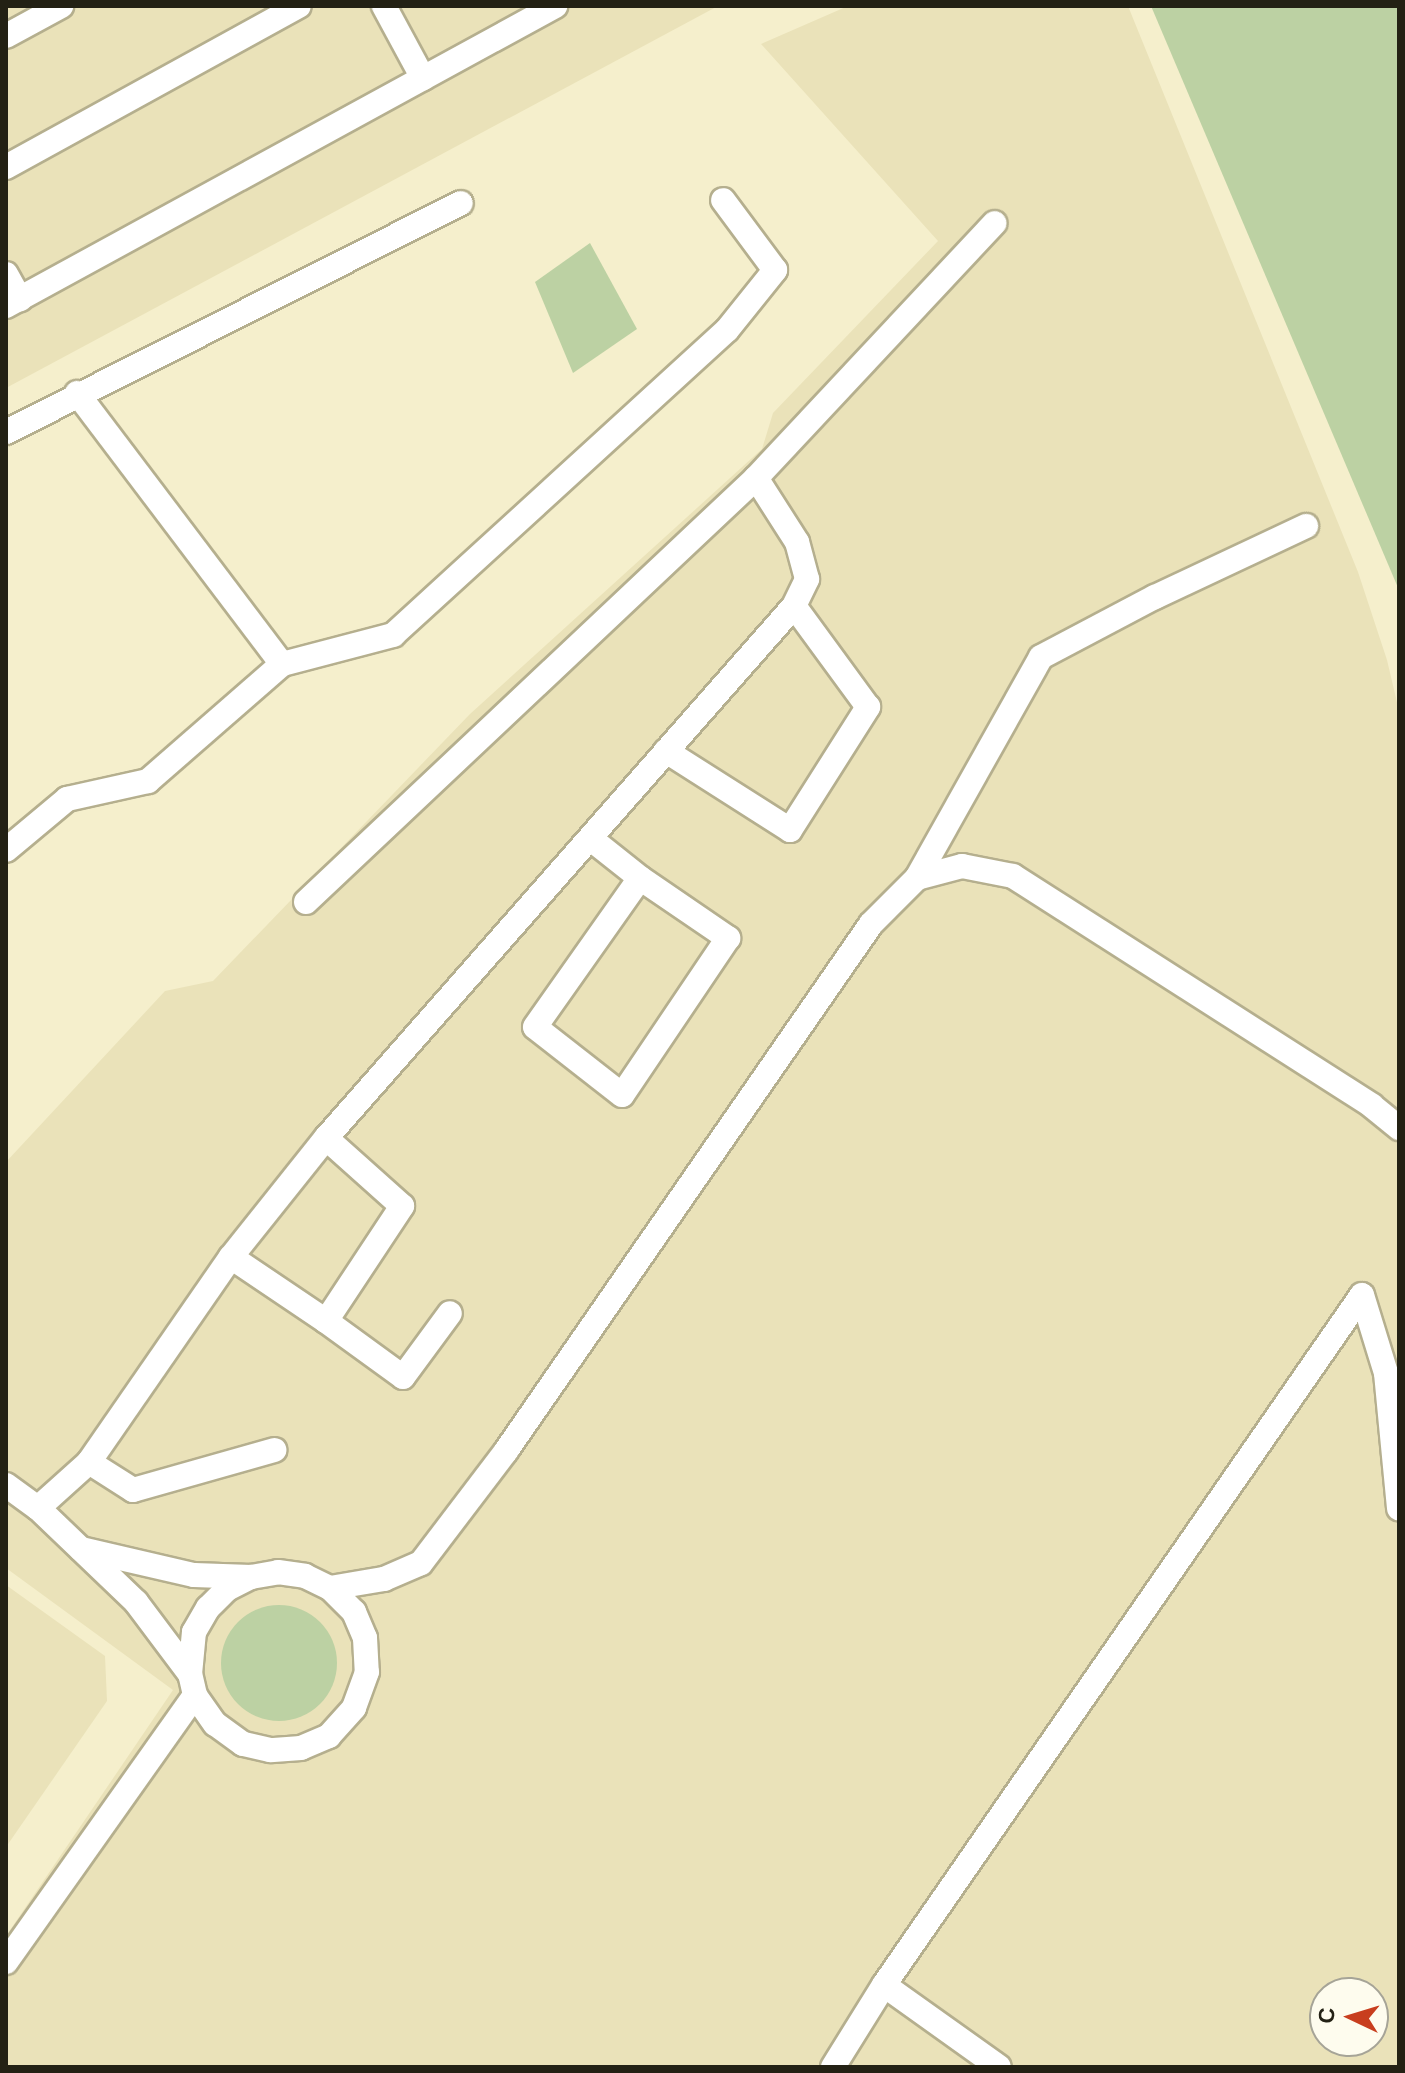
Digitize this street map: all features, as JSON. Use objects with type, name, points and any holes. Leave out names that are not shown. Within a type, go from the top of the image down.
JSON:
[{"type":"lane","points":[[6,36],[61,6]]},
{"type":"lane","points":[[6,167],[299,6]]},
{"type":"lane","points":[[384,6],[423,78]]},
{"type":"lane","points":[[6,274],[13,302],[555,6]]},
{"type":"lane","points":[[6,850],[67,799],[148,781],[282,664],[393,635],[727,330],[775,270],[723,200]]},
{"type":"lane","points":[[6,432],[77,393],[461,203]]},
{"type":"lane","points":[[306,902],[756,478],[995,223]]},
{"type":"lane","points":[[77,393],[282,664]]},
{"type":"lane","points":[[38,1508],[89,1462],[231,1257],[326,1138],[794,606],[807,579],[797,542],[756,478]]},
{"type":"lane","points":[[330,1588],[384,1579],[421,1563],[506,1451],[871,924],[917,878],[1041,657],[1155,597],[1306,526]]},
{"type":"lane","points":[[666,751],[790,830],[868,707],[794,606]]},
{"type":"lane","points":[[591,839],[640,878],[728,938],[622,1095],[535,1027],[640,878]]},
{"type":"lane","points":[[917,878],[962,866],[1013,876],[1372,1106],[1399,1128]]},
{"type":"lane","points":[[326,1138],[402,1206],[326,1321]]},
{"type":"lane","points":[[231,1257],[403,1377],[450,1313]]},
{"type":"lane","points":[[833,2067],[884,1985],[1362,1295],[1386,1373],[1399,1508]]},
{"type":"lane","points":[[89,1462],[133,1490],[274,1450]]},
{"type":"lane","points":[[6,1485],[38,1508],[136,1602],[215,1724],[243,1744],[270,1750],[301,1748],[329,1736],[354,1708],[367,1672],[365,1638],[354,1612],[330,1588],[291,1574],[251,1577],[194,1575],[81,1549]]},
{"type":"lane","points":[[6,1962],[192,1685],[194,1632],[208,1608],[227,1589],[251,1577]]},
{"type":"lane","points":[[884,1985],[999,2067]]},
{"type":"shaded area","points":[[6,6],[718,6],[6,388]]},
{"type":"shaded area","points":[[848,6],[1128,6],[1358,572],[1387,660],[1399,711],[1399,2067],[6,2067],[6,1936],[173,1690],[6,1568],[6,1162],[165,991],[213,981],[470,714],[762,449],[773,413],[938,241],[761,44]]},
{"type":"shaded area","points":[[6,1585],[105,1656],[107,1701],[6,1847]]},
{"type":"green space","points":[[1151,6],[1399,6],[1399,590]]},
{"type":"green space","points":[[590,243],[637,329],[573,373],[535,282]]},
{"type":"green space","points":[[279,1605],[301,1610],[320,1622],[332,1641],[337,1663],[332,1685],[320,1704],[301,1716],[279,1721],[257,1716],[238,1704],[226,1685],[221,1663],[226,1641],[238,1622],[257,1610]]}]
